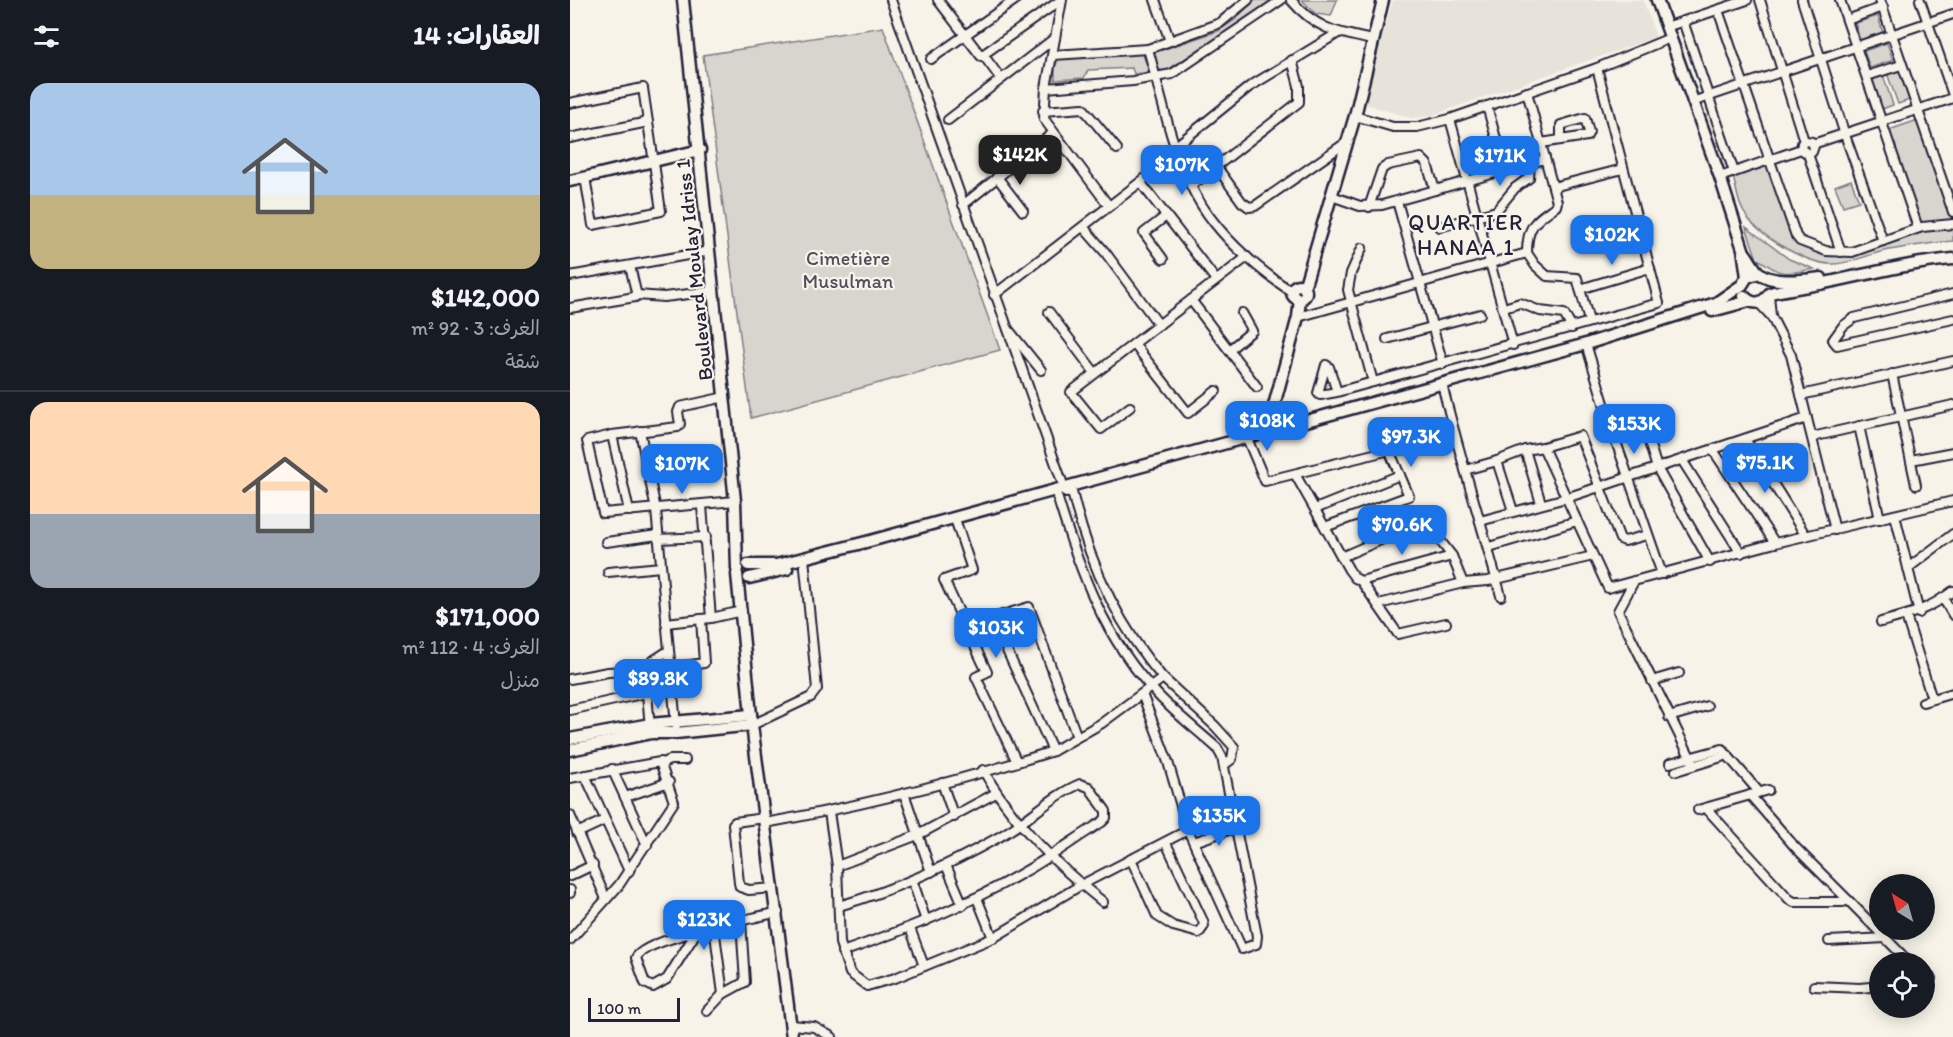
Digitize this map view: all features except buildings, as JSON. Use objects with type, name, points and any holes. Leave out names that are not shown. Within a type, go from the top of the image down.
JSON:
[{"type":"main road","name":"Boulevard Moulay Idriss 1","points":[[683,0],[742,568]]},
{"type":"main road","points":[[1198,454],[1249,443],[1266,435],[1298,316],[1299,293],[1332,196],[1355,116],[1383,0]]},
{"type":"main road","points":[[1657,0],[1743,249],[1743,294],[1754,302]]},
{"type":"main road","points":[[570,181],[700,150]]},
{"type":"main road","points":[[1743,249],[1770,282],[1770,294]]},
{"type":"main road","points":[[1587,347],[1709,306],[1744,281],[1763,275],[1774,279],[1819,278],[1893,261],[1953,253]]},
{"type":"main road","points":[[748,578],[1754,302],[1770,294],[1895,267],[1953,259]]},
{"type":"main road","points":[[742,568],[805,561]]},
{"type":"main road","points":[[742,568],[752,571],[748,578],[742,611]]},
{"type":"main road","points":[[742,568],[742,611],[752,720],[792,1031]]},
{"type":"main road","points":[[570,739],[752,720]]},
{"type":"main road","points":[[570,750],[650,729]]},
{"type":"street","points":[[891,0],[1005,326],[1065,492],[1085,538],[1116,609],[1146,659],[1234,747],[1232,759],[1224,765]]},
{"type":"street","points":[[938,0],[964,36],[980,56],[984,56],[1001,79]]},
{"type":"street","points":[[931,59],[1015,0]]},
{"type":"street","points":[[984,56],[1061,0]]},
{"type":"street","points":[[1061,0],[1046,88],[1044,119],[1109,206]]},
{"type":"street","points":[[1155,0],[1170,41]]},
{"type":"street","points":[[1053,54],[1148,49],[1220,23],[1248,0]]},
{"type":"street","points":[[1046,88],[1133,81],[1172,75],[1281,0]]},
{"type":"street","points":[[1291,0],[1313,22],[1338,33],[1372,40]]},
{"type":"street","points":[[1666,27],[1747,0]]},
{"type":"street","points":[[1760,0],[1783,71],[1804,148],[1841,252]]},
{"type":"street","points":[[1802,0],[1845,135],[1883,241]]},
{"type":"street","points":[[1840,0],[1918,228]]},
{"type":"street","points":[[1719,177],[1804,148],[1812,152],[1813,144],[1845,135],[1953,96],[1920,0]]},
{"type":"street","points":[[1847,20],[1881,4],[1953,212]]},
{"type":"street","points":[[1718,9],[1742,85],[1771,160],[1796,236],[1800,241],[1826,251],[1852,252],[1918,228],[1953,224]]},
{"type":"street","points":[[1692,102],[1953,14]]},
{"type":"street","points":[[1683,21],[1734,172]]},
{"type":"street","points":[[994,295],[1141,183],[1249,87],[1338,33]]},
{"type":"street","points":[[948,120],[1055,38]]},
{"type":"street","points":[[1355,116],[1393,127],[1417,127],[1450,119],[1597,68],[1670,38]]},
{"type":"street","points":[[1148,49],[1177,150],[1191,186],[1220,230],[1247,257],[1299,293]]},
{"type":"street","points":[[1191,186],[1299,102],[1299,86],[1292,60]]},
{"type":"street","points":[[1867,76],[1901,64]]},
{"type":"street","points":[[1337,392],[1514,345],[1589,321],[1658,304],[1660,301],[1597,68]]},
{"type":"street","points":[[570,103],[643,88],[661,208],[658,213],[593,225],[585,177]]},
{"type":"street","points":[[1527,92],[1557,204],[1531,227],[1527,253],[1535,265],[1547,276],[1575,277],[1589,321]]},
{"type":"street","points":[[1488,106],[1505,171]]},
{"type":"street","points":[[1043,111],[1083,108],[1117,149]]},
{"type":"street","points":[[1450,119],[1514,345]]},
{"type":"street","points":[[570,138],[648,122]]},
{"type":"street","points":[[963,205],[1053,133]]},
{"type":"street","points":[[1540,143],[1561,140]]},
{"type":"street","points":[[1216,166],[1242,202],[1249,207],[1255,206],[1347,142]]},
{"type":"street","points":[[1369,207],[1378,175],[1388,165],[1421,158],[1426,164],[1435,190]]},
{"type":"street","points":[[1332,196],[1369,207],[1545,159]]},
{"type":"street","points":[[1440,227],[1479,217],[1499,209],[1515,188],[1529,178],[1530,164]]},
{"type":"street","points":[[1553,187],[1623,169]]},
{"type":"street","points":[[997,177],[1023,211]]},
{"type":"street","points":[[1141,183],[1216,280]]},
{"type":"street","points":[[1397,201],[1443,364]]},
{"type":"street","points":[[1163,259],[1144,233],[1166,216]]},
{"type":"street","points":[[1084,228],[1105,252],[1159,325]]},
{"type":"street","points":[[1587,246],[1640,231]]},
{"type":"street","points":[[1362,248],[1349,283],[1351,302],[1373,382]]},
{"type":"street","points":[[570,276],[710,251]]},
{"type":"street","points":[[1298,316],[1527,253]]},
{"type":"street","points":[[1130,407],[1104,428],[1098,427],[1071,392],[1247,257]]},
{"type":"street","points":[[630,266],[637,295]]},
{"type":"street","points":[[1580,289],[1650,268]]},
{"type":"street","points":[[570,308],[637,295],[664,297],[714,291]]},
{"type":"street","points":[[1770,294],[1771,316]]},
{"type":"street","points":[[1953,294],[1859,316],[1843,326],[1834,337],[1833,342],[1837,345],[1953,319]]},
{"type":"street","points":[[1191,300],[1257,387]]},
{"type":"street","points":[[1754,302],[1771,316],[1789,351],[1835,530]]},
{"type":"street","points":[[1503,308],[1520,303],[1540,311],[1564,314],[1572,328]]},
{"type":"street","points":[[1049,312],[1095,373]]},
{"type":"street","points":[[1229,350],[1252,331],[1242,313]]},
{"type":"street","points":[[1387,339],[1480,314]]},
{"type":"street","points":[[1005,326],[1041,370]]},
{"type":"street","points":[[1843,326],[1848,342]]},
{"type":"street","points":[[1134,344],[1188,413],[1216,392]]},
{"type":"street","points":[[1587,347],[1613,433],[1662,574]]},
{"type":"street","points":[[1801,395],[1953,361]]},
{"type":"street","points":[[1892,374],[1916,485]]},
{"type":"street","points":[[1443,387],[1454,434],[1501,596]]},
{"type":"street","points":[[725,397],[680,407],[678,427],[612,435],[588,441],[603,513],[702,506],[735,501]]},
{"type":"street","points":[[1812,437],[1953,405]]},
{"type":"street","points":[[1480,521],[1566,498],[1807,418]]},
{"type":"street","points":[[1613,433],[1642,424],[1657,468],[1710,562]]},
{"type":"street","points":[[1859,426],[1880,519]]},
{"type":"street","points":[[640,431],[656,510],[676,728]]},
{"type":"street","points":[[1249,443],[1265,481],[1454,434]]},
{"type":"street","points":[[612,435],[630,511]]},
{"type":"street","points":[[1465,470],[1525,450],[1580,436],[1620,539],[1625,542],[1647,535]]},
{"type":"street","points":[[1745,439],[1806,536]]},
{"type":"street","points":[[1543,447],[1608,588],[1775,543],[1953,501]]},
{"type":"street","points":[[1325,527],[1409,496],[1389,450]]},
{"type":"street","points":[[1525,450],[1541,503]]},
{"type":"street","points":[[1713,450],[1775,543]]},
{"type":"street","points":[[1911,460],[1953,452]]},
{"type":"street","points":[[1682,460],[1741,553]]},
{"type":"street","points":[[1497,461],[1513,512]]},
{"type":"street","points":[[1295,474],[1353,576],[1361,581],[1398,634],[1446,622]]},
{"type":"street","points":[[1316,509],[1400,475]]},
{"type":"street","points":[[1065,492],[1076,560],[1101,616],[1121,649],[1151,687],[1216,748],[1224,765],[1257,936],[1253,947],[1242,949],[1188,830],[1168,762],[1142,694]]},
{"type":"street","points":[[702,506],[711,618]]},
{"type":"street","points":[[1895,515],[1919,612]]},
{"type":"street","points":[[1488,547],[1577,520]]},
{"type":"street","points":[[956,521],[972,570],[944,580],[987,672],[976,676],[1017,762]]},
{"type":"street","points":[[1341,557],[1425,521],[1452,556],[1463,583]]},
{"type":"street","points":[[1908,568],[1953,534]]},
{"type":"street","points":[[606,542],[658,537],[706,537]]},
{"type":"street","points":[[1361,581],[1452,556]]},
{"type":"street","points":[[1378,604],[1463,583],[1496,579],[1593,556]]},
{"type":"street","points":[[752,720],[768,717],[811,697],[817,689],[805,561]]},
{"type":"street","points":[[608,572],[661,567]]},
{"type":"street","points":[[1634,581],[1618,611],[1694,765]]},
{"type":"street","points":[[1881,622],[1919,612],[1953,591]]},
{"type":"street","points":[[1943,598],[1953,615]]},
{"type":"street","points":[[1053,751],[1004,644],[999,616],[1029,607],[1077,737]]},
{"type":"street","points":[[666,623],[711,618],[742,611]]},
{"type":"street","points":[[1906,616],[1932,699]]},
{"type":"street","points":[[670,668],[704,663],[701,619]]},
{"type":"street","points":[[650,729],[645,670],[648,665],[668,651]]},
{"type":"street","points":[[570,679],[608,672],[645,670]]},
{"type":"street","points":[[1652,681],[1679,673]]},
{"type":"street","points":[[774,888],[745,890],[740,887],[733,824],[829,812],[1053,751],[1102,723],[1163,678]]},
{"type":"street","points":[[570,710],[646,693]]},
{"type":"street","points":[[1923,702],[1953,693]]},
{"type":"street","points":[[1670,717],[1707,706]]},
{"type":"street","points":[[1670,763],[1720,748],[1764,791],[1702,809],[1789,899],[1794,902],[1843,902],[1848,900]]},
{"type":"street","points":[[1676,771],[1728,755]]},
{"type":"street","points":[[570,778],[652,762],[685,760]]},
{"type":"street","points":[[570,940],[629,871],[673,806],[669,782],[662,763]]},
{"type":"street","points":[[612,769],[647,845]]},
{"type":"street","points":[[982,771],[1019,824],[1048,856],[1103,903]]},
{"type":"street","points":[[585,775],[629,871]]},
{"type":"street","points":[[625,797],[669,782]]},
{"type":"street","points":[[942,783],[954,817]]},
{"type":"street","points":[[839,906],[914,882],[1002,836],[1080,784],[1089,787],[1106,811],[1106,818],[1026,872],[963,905],[910,928],[842,952]]},
{"type":"street","points":[[904,793],[932,872]]},
{"type":"street","points":[[837,866],[918,836],[996,793]]},
{"type":"street","points":[[1750,795],[1795,847],[1869,921]]},
{"type":"street","points":[[829,812],[837,866],[842,952],[850,973],[867,986],[993,938],[1081,885],[1188,830]]},
{"type":"street","points":[[570,815],[594,865],[606,899]]},
{"type":"street","points":[[578,832],[604,820]]},
{"type":"street","points":[[1194,842],[1237,827]]},
{"type":"street","points":[[1131,859],[1156,916],[1173,926],[1199,933],[1204,926],[1203,921],[1166,843]]},
{"type":"street","points":[[570,876],[594,865]]},
{"type":"street","points":[[946,865],[963,905]]},
{"type":"street","points":[[914,882],[926,921]]},
{"type":"street","points":[[977,898],[993,938]]},
{"type":"street","points":[[698,931],[664,982],[653,987],[645,984],[636,961],[639,952],[698,931],[777,912]]},
{"type":"street","points":[[706,1011],[723,994],[745,982],[741,921]]},
{"type":"street","points":[[714,927],[723,994]]},
{"type":"street","points":[[910,928],[924,966]]},
{"type":"street","points":[[1829,941],[1869,939]]},
{"type":"street","points":[[1888,940],[1899,952]]},
{"type":"street","points":[[1814,986],[1869,987]]},
{"type":"street","points":[[792,1031],[814,1027],[832,1037]]},
{"type":"shaded area","points":[[1393,0],[1643,0],[1656,37],[1430,116],[1411,118],[1362,103]]},
{"type":"green space","points":[[1254,0],[1276,0],[1166,71],[1158,70],[1153,53],[1218,31],[1235,20]]},
{"type":"green space","points":[[1302,0],[1337,0],[1331,16],[1316,14]]},
{"type":"green space","points":[[1878,16],[1883,33],[1860,40],[1855,23]]},
{"type":"green space","name":"Cimetière Musulman","points":[[883,27],[1000,350],[751,418],[703,55]]},
{"type":"green space","points":[[1887,43],[1893,60],[1870,68],[1864,51]]},
{"type":"green space","points":[[1142,53],[1150,72],[1134,74],[1132,68],[1088,70],[1084,78],[1055,80],[1055,67],[1059,58]]},
{"type":"green space","points":[[1899,69],[1909,100],[1898,104],[1887,73]]},
{"type":"green space","points":[[1883,75],[1893,105],[1882,109],[1872,79]]},
{"type":"green space","points":[[1918,120],[1953,220],[1919,224],[1886,131]]},
{"type":"green space","points":[[1769,165],[1793,238],[1803,246],[1826,255],[1847,256],[1927,228],[1953,227],[1953,241],[1884,251],[1853,261],[1834,264],[1799,255],[1763,233],[1747,217],[1740,203],[1733,177]]},
{"type":"green space","points":[[1851,180],[1859,201],[1843,206],[1835,186]]},
{"type":"green space","points":[[1746,227],[1789,259],[1814,269],[1783,272],[1757,259]]},
{"type":"district","name":"QUARTIER HANAA 1","points":[[1466,234]]}]
